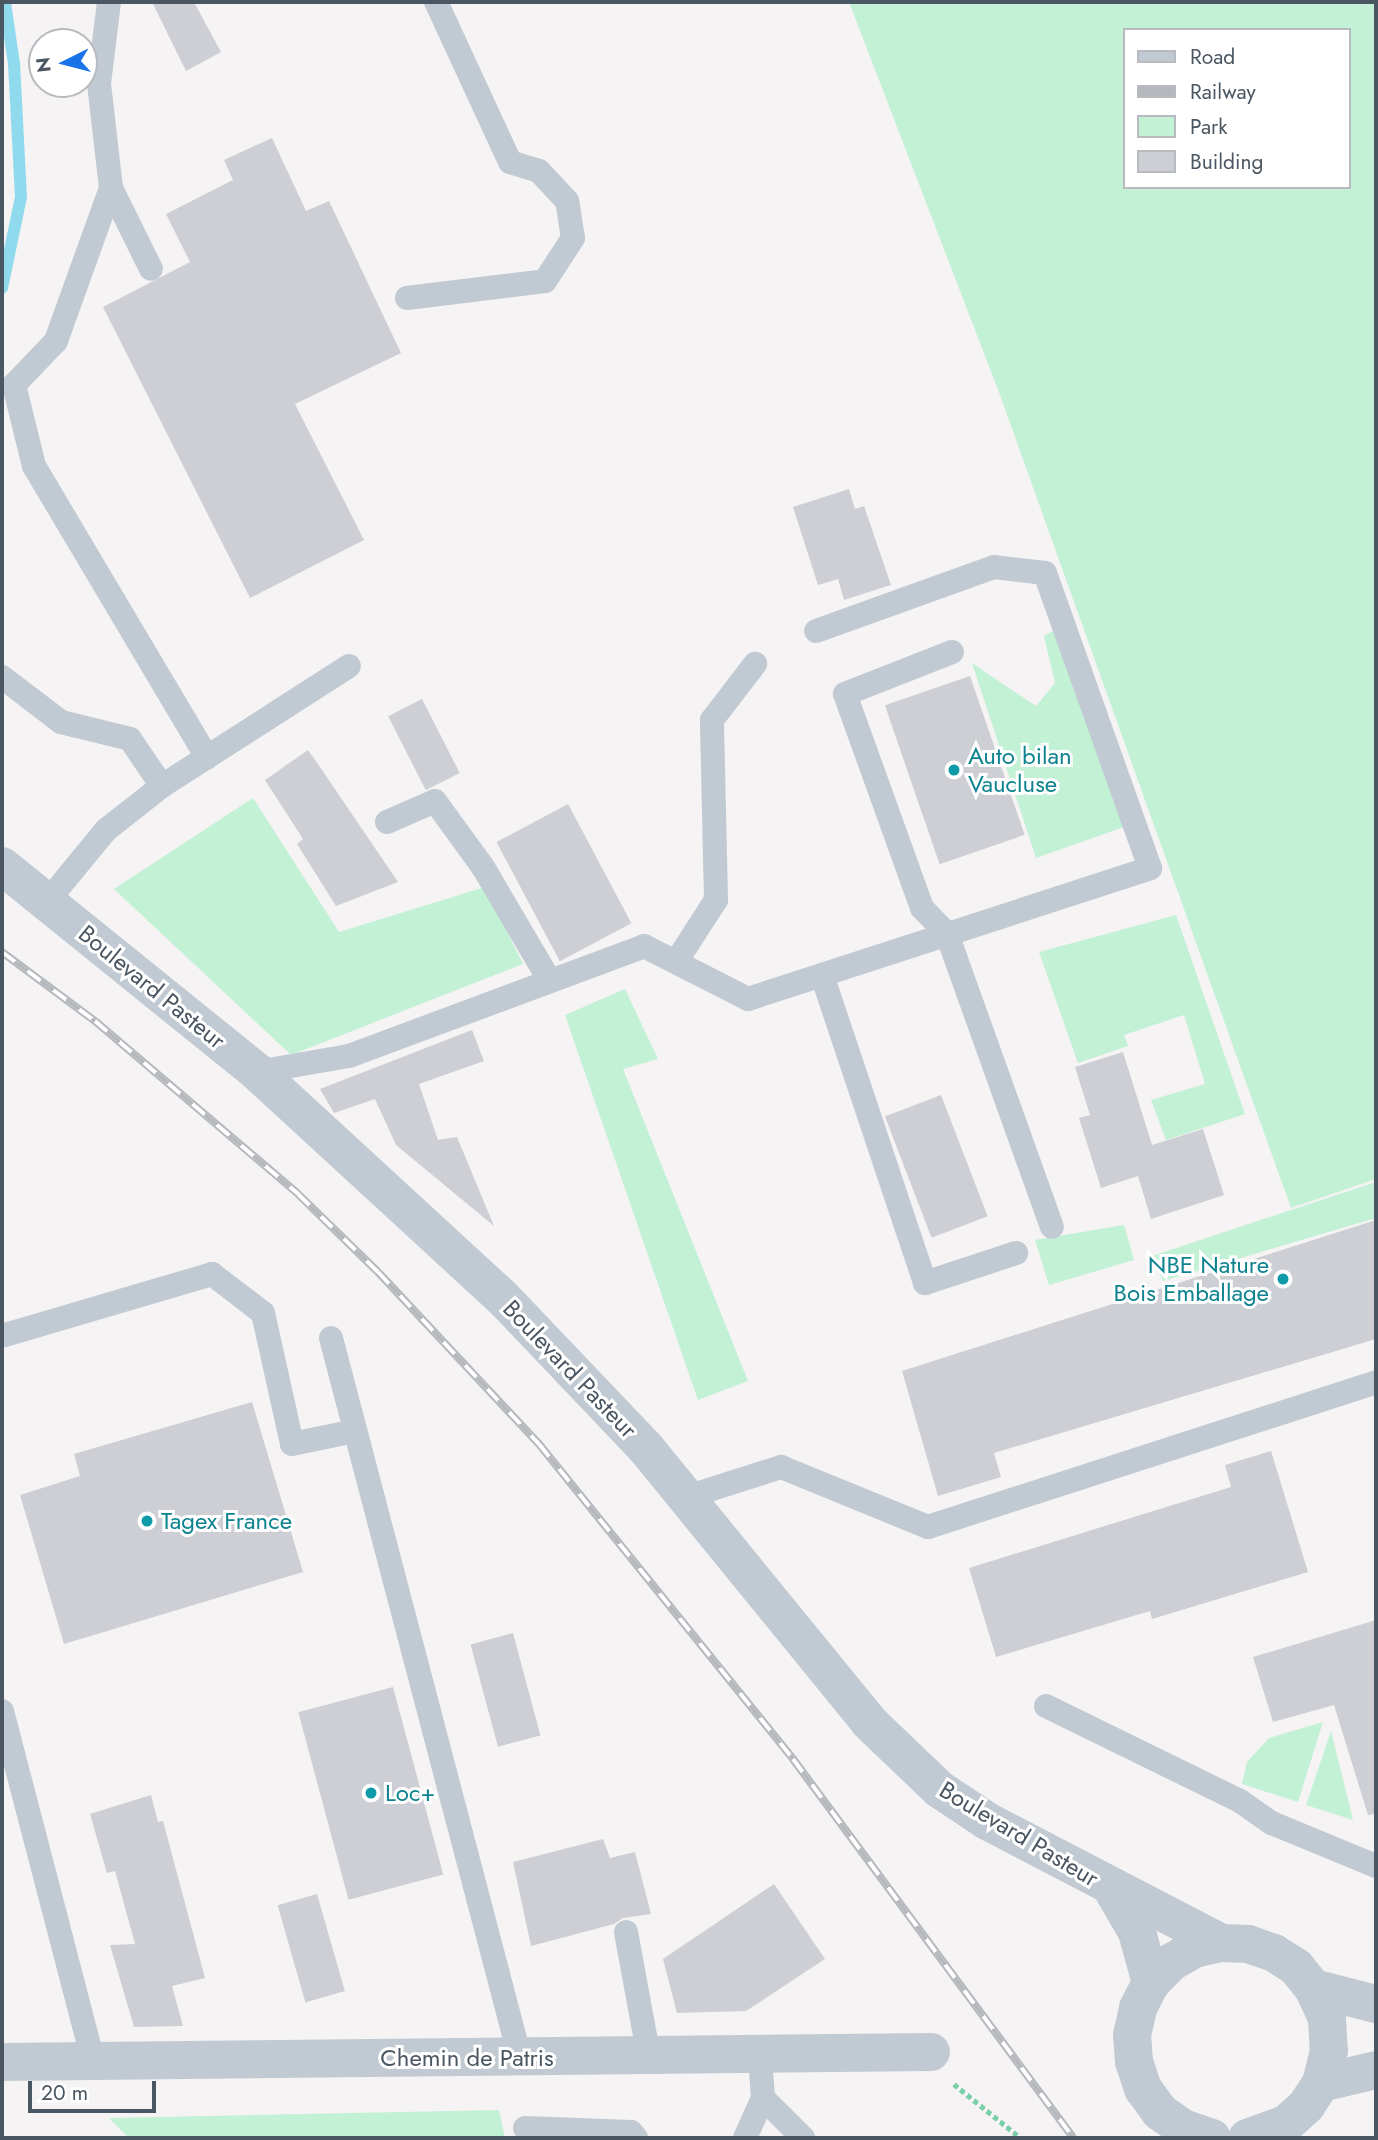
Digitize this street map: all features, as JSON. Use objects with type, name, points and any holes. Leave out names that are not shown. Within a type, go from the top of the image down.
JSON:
[{"type":"street","name":"Boulevard Pasteur","points":[[2,866],[257,1072],[502,1297],[687,1497],[902,1756],[939,1789],[988,1821],[1112,1889],[1221,1943]]},
{"type":"street","name":"Boulevard Pasteur","points":[[1112,1889],[1137,1932],[1151,1983]]},
{"type":"street","points":[[1212,2138],[1182,2128],[1160,2112],[1143,2089],[1134,2063],[1132,2035],[1138,2008],[1151,1983],[1182,1956],[1221,1943],[1248,1944],[1274,1953],[1296,1967],[1313,1988],[1327,2018],[1329,2051],[1321,2083],[1286,2124],[1247,2138]]},
{"type":"street","points":[[1313,1988],[1376,2004]]},
{"type":"street","name":"Chemin de Patris","points":[[2,2062],[760,2056],[931,2052]]},
{"type":"street","points":[[1321,2083],[1376,2070]]},
{"type":"lane","points":[[110,2],[99,83],[111,188],[151,269]]},
{"type":"lane","points":[[407,299],[545,281],[573,238],[567,201],[539,171],[510,162],[436,2]]},
{"type":"lane","points":[[111,188],[70,293],[57,341],[14,385],[34,466],[207,757]]},
{"type":"lane","points":[[257,1072],[349,1056],[644,946],[748,999],[1150,868],[1045,573],[994,567],[816,631]]},
{"type":"lane","points":[[952,652],[845,694],[922,908],[947,934],[1052,1227]]},
{"type":"lane","points":[[676,962],[716,900],[712,720],[755,664]]},
{"type":"lane","points":[[46,904],[106,830],[162,786],[349,666]]},
{"type":"lane","points":[[2,677],[61,722],[130,739],[162,786]]},
{"type":"lane","points":[[387,822],[435,801],[483,867],[550,981]]},
{"type":"lane","points":[[822,975],[925,1283],[1016,1253]]},
{"type":"lane","points":[[5,1335],[212,1274],[263,1313],[292,1444],[355,1431]]},
{"type":"lane","points":[[331,1338],[520,2058]]},
{"type":"lane","points":[[687,1497],[781,1467],[928,1527],[1376,1382]]},
{"type":"lane","points":[[1046,1706],[1240,1801],[1272,1823],[1376,1866]]},
{"type":"lane","points":[[2,1711],[93,2061]]},
{"type":"lane","points":[[626,1932],[649,2057]]},
{"type":"lane","points":[[745,2138],[763,2098],[760,2056]]},
{"type":"lane","points":[[763,2098],[803,2138]]},
{"type":"lane","points":[[526,2128],[631,2132],[636,2138]]},
{"type":"path","points":[[931,2052],[957,2088],[1021,2138]]},
{"type":"green space","points":[[849,2],[1376,2],[1376,1179],[1291,1208],[1000,395]]},
{"type":"green space","points":[[1054,630],[1124,827],[1036,858],[972,663],[1036,706],[1055,683],[1044,636]]},
{"type":"green space","points":[[253,798],[339,932],[485,887],[523,964],[291,1055],[114,889]]},
{"type":"green space","points":[[1176,915],[1245,1114],[1166,1140],[1151,1100],[1205,1084],[1184,1015],[1124,1035],[1128,1046],[1078,1063],[1039,952]]},
{"type":"green space","points":[[625,989],[658,1059],[623,1069],[748,1381],[698,1400],[565,1015]]},
{"type":"green space","points":[[1376,1182],[1376,1218],[1163,1281],[1152,1256]]},
{"type":"green space","points":[[1124,1225],[1134,1260],[1049,1285],[1035,1240]]},
{"type":"green space","points":[[1323,1722],[1298,1802],[1242,1784],[1247,1762],[1269,1738]]},
{"type":"green space","points":[[1331,1731],[1353,1820],[1306,1805]]},
{"type":"green space","points":[[499,2110],[505,2138],[129,2138],[109,2118]]},
{"type":"building","points":[[152,2],[194,2],[221,52],[186,71]]},
{"type":"building","points":[[272,138],[306,211],[329,201],[401,353],[295,404],[364,540],[250,598],[103,307],[190,262],[166,214],[233,180],[224,160]]},
{"type":"building","points":[[849,489],[855,509],[864,506],[891,585],[844,600],[838,579],[818,585],[793,507]]},
{"type":"building","name":"Auto bilan Vaucluse","points":[[970,676],[1025,835],[940,864],[885,705]]},
{"type":"building","points":[[422,699],[460,773],[426,790],[388,716]]},
{"type":"building","points":[[308,750],[398,882],[336,906],[297,844],[303,839],[265,780]]},
{"type":"building","points":[[568,804],[631,923],[560,961],[496,842]]},
{"type":"building","points":[[472,1030],[484,1061],[419,1084],[438,1140],[457,1137],[494,1226],[396,1145],[375,1099],[334,1113],[320,1089]]},
{"type":"building","points":[[1123,1052],[1152,1145],[1203,1129],[1224,1195],[1151,1219],[1138,1176],[1101,1188],[1079,1118],[1090,1115],[1075,1067]]},
{"type":"building","points":[[941,1095],[988,1216],[932,1238],[885,1117]]},
{"type":"building","name":"NBE Nature Bois Emballage","points":[[1376,1220],[1376,1339],[994,1453],[1001,1477],[938,1496],[902,1371]]},
{"type":"building","name":"Tagex France","points":[[252,1402],[303,1572],[64,1644],[20,1495],[80,1476],[74,1454]]},
{"type":"building","points":[[1271,1451],[1308,1572],[1152,1619],[1150,1611],[996,1657],[969,1568],[1231,1487],[1225,1465]]},
{"type":"building","points":[[1376,1620],[1376,1814],[1368,1815],[1334,1705],[1273,1722],[1253,1657]]},
{"type":"building","points":[[513,1633],[540,1735],[498,1747],[470,1644]]},
{"type":"building","name":"Loc+","points":[[393,1687],[443,1874],[349,1900],[298,1712]]},
{"type":"building","points":[[151,1795],[158,1822],[163,1821],[205,1978],[172,1986],[183,2026],[134,2027],[110,1945],[135,1944],[115,1871],[107,1873],[90,1814]]},
{"type":"building","points":[[603,1839],[610,1858],[635,1852],[651,1914],[623,1918],[614,1924],[531,1946],[513,1862]]},
{"type":"building","points":[[774,1884],[825,1959],[746,2011],[677,2013],[663,1959]]},
{"type":"building","points":[[317,1894],[345,1991],[305,2002],[278,1905]]},
{"type":"waterway","points":[[2,288],[21,197],[14,64],[5,2]]},
{"type":"railway","points":[[2,952],[95,1021],[298,1194],[378,1272],[539,1444],[793,1759],[1073,2138]]},
{"type":"place","name":"Auto bilan Vaucluse","points":[[954,770]]},
{"type":"place","name":"NBE Nature Bois Emballage","points":[[1283,1279]]},
{"type":"place","name":"Tagex France","points":[[147,1521]]},
{"type":"place","name":"Loc+","points":[[371,1793]]}]
